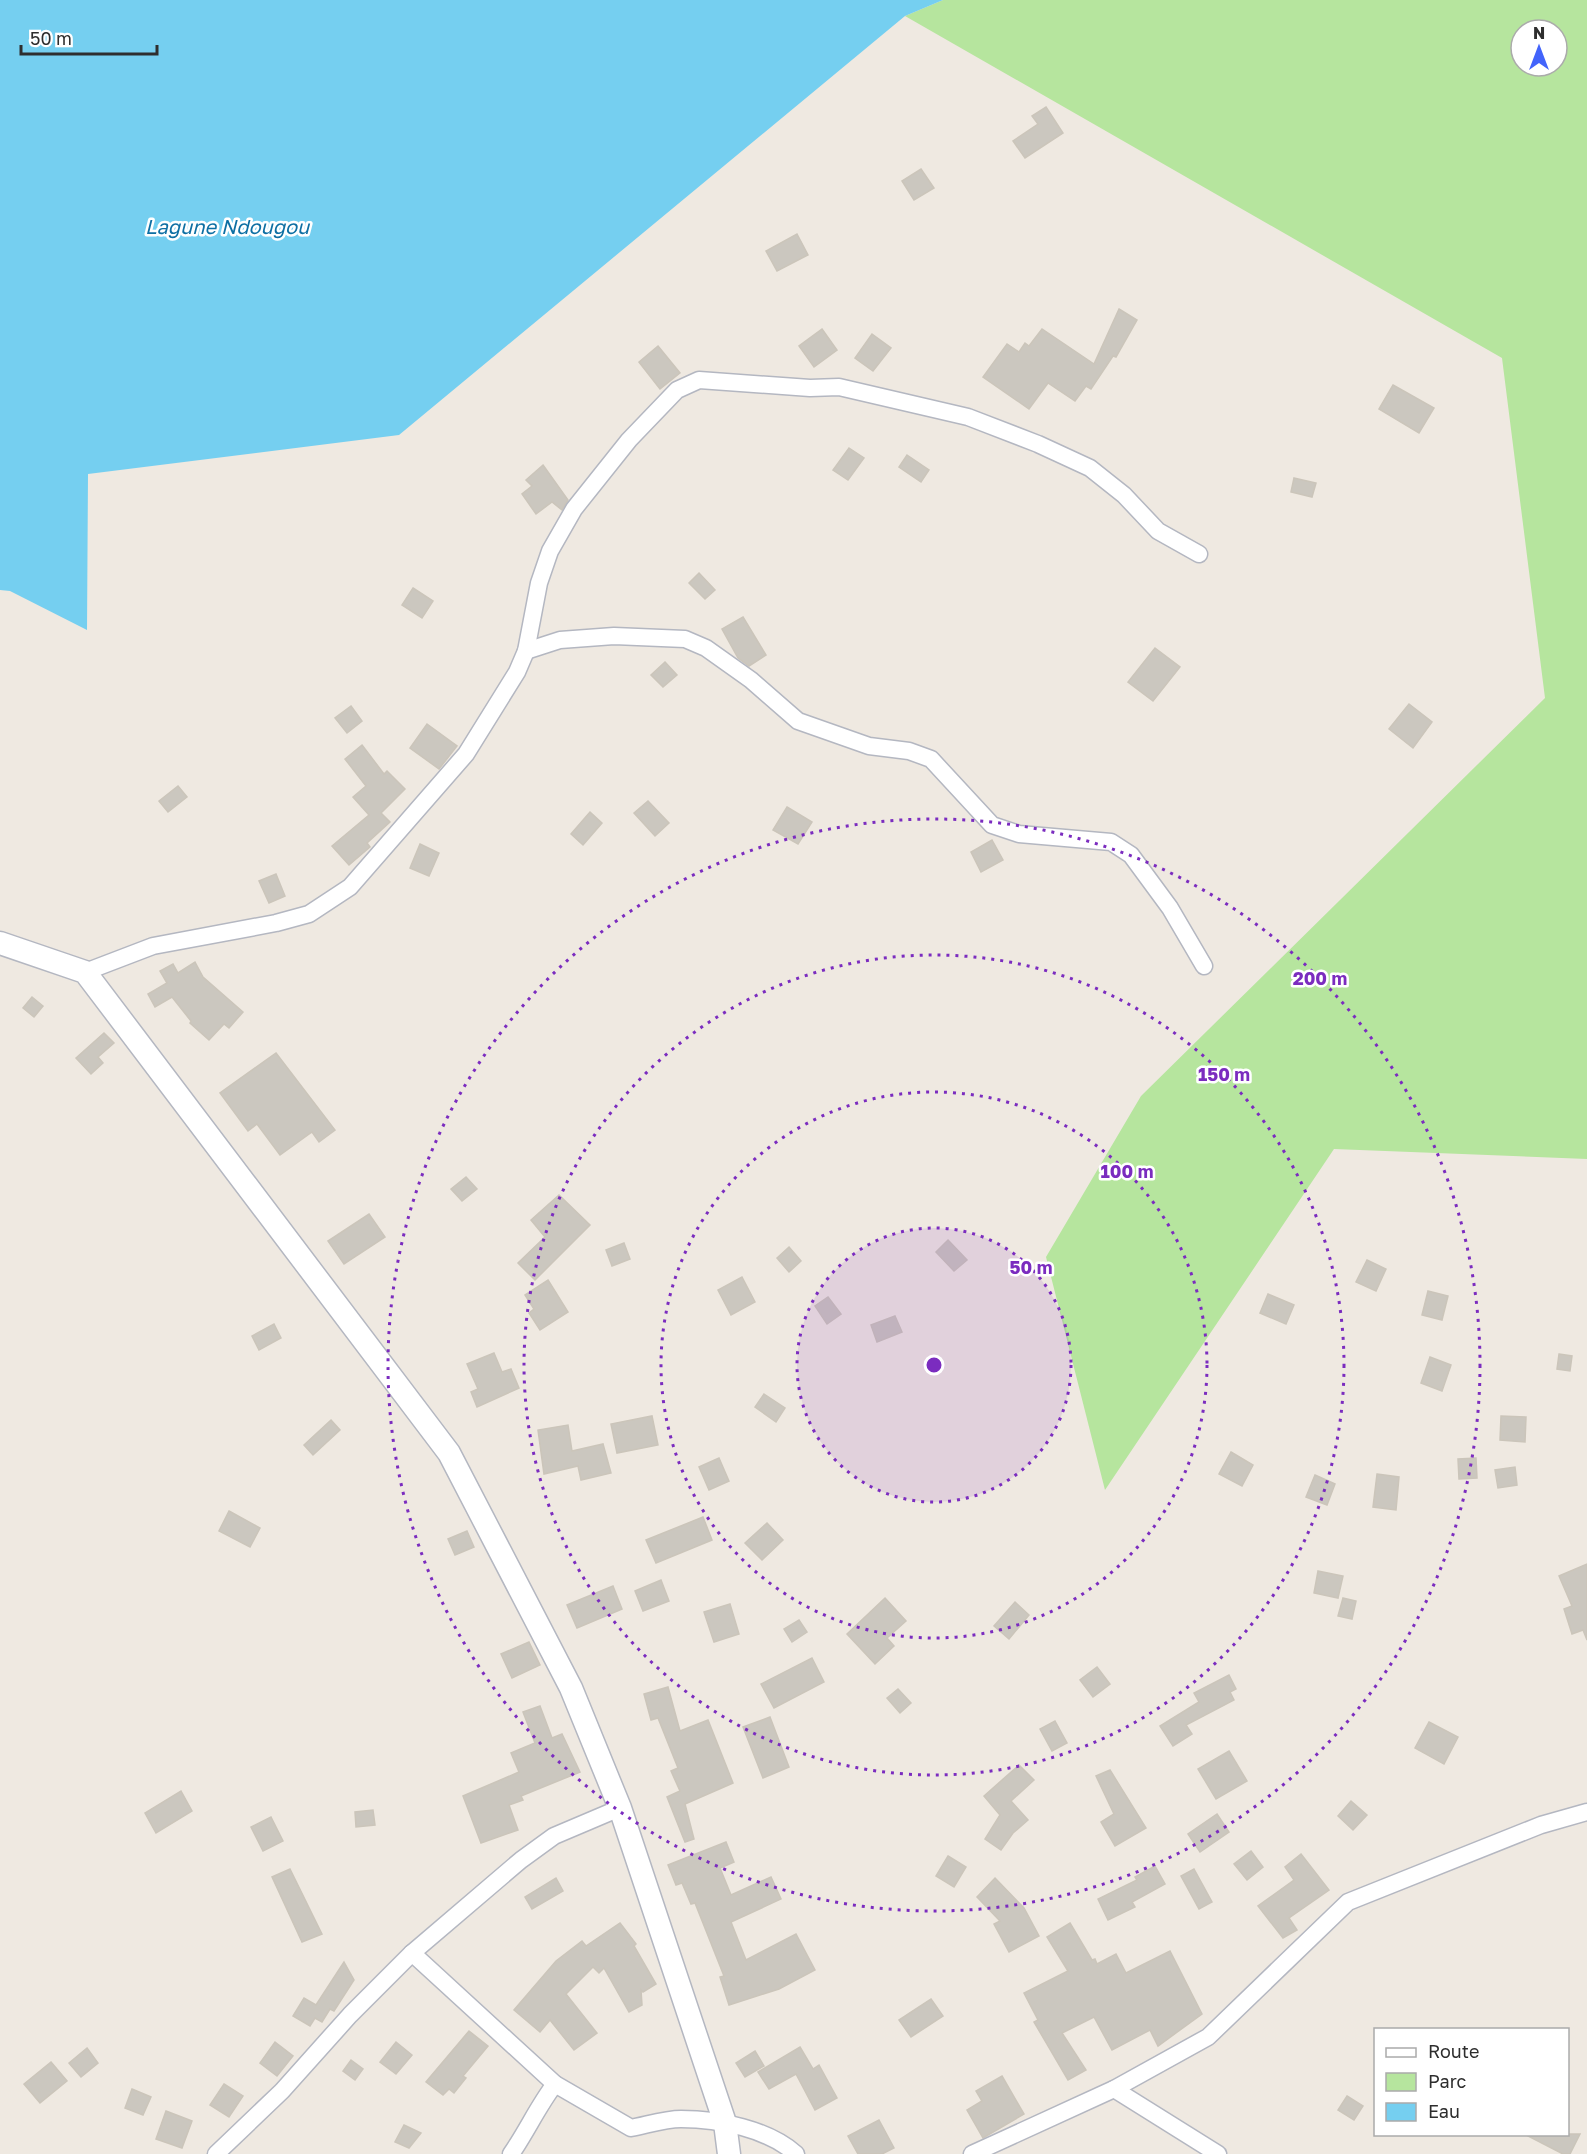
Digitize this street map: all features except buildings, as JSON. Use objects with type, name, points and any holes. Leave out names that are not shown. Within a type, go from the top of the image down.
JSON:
[{"type":"street","points":[[85,972],[153,946],[276,923],[309,914],[350,887],[466,754],[517,672],[526,651],[539,583],[550,551],[574,509],[629,440],[661,406],[677,390],[699,380],[810,388],[839,387],[968,417],[1038,444],[1090,468],[1124,495],[1158,531],[1199,554]]},
{"type":"street","points":[[526,651],[560,640],[614,636],[685,639],[706,648],[751,680],[798,721],[869,746],[909,751],[931,759],[992,825],[1019,834],[1111,842],[1131,855],[1170,908],[1204,966]]},
{"type":"street","points":[[0,943],[85,972],[449,1453],[571,1688],[620,1808],[725,2123],[729,2154]]},
{"type":"street","points":[[216,2154],[282,2091],[350,2015],[412,1953],[521,1860],[554,1836],[620,1808]]},
{"type":"street","points":[[972,2154],[1114,2089],[1208,2037],[1348,1902],[1541,1825],[1587,1812]]},
{"type":"street","points":[[412,1953],[555,2084],[631,2128],[680,2119],[725,2123],[783,2143],[796,2154]]},
{"type":"street","points":[[511,2154],[529,2129],[542,2100],[555,2084]]},
{"type":"street","points":[[1114,2089],[1218,2154]]},
{"type":"green space","points":[[943,0],[1587,0],[1587,1159],[1334,1149],[1105,1490],[1046,1257],[1141,1096],[1545,698],[1502,358],[905,16]]},
{"type":"water","name":"Lagune Ndougou","points":[[0,0],[943,0],[905,16],[399,435],[88,474],[87,630],[10,591],[0,590]]}]
